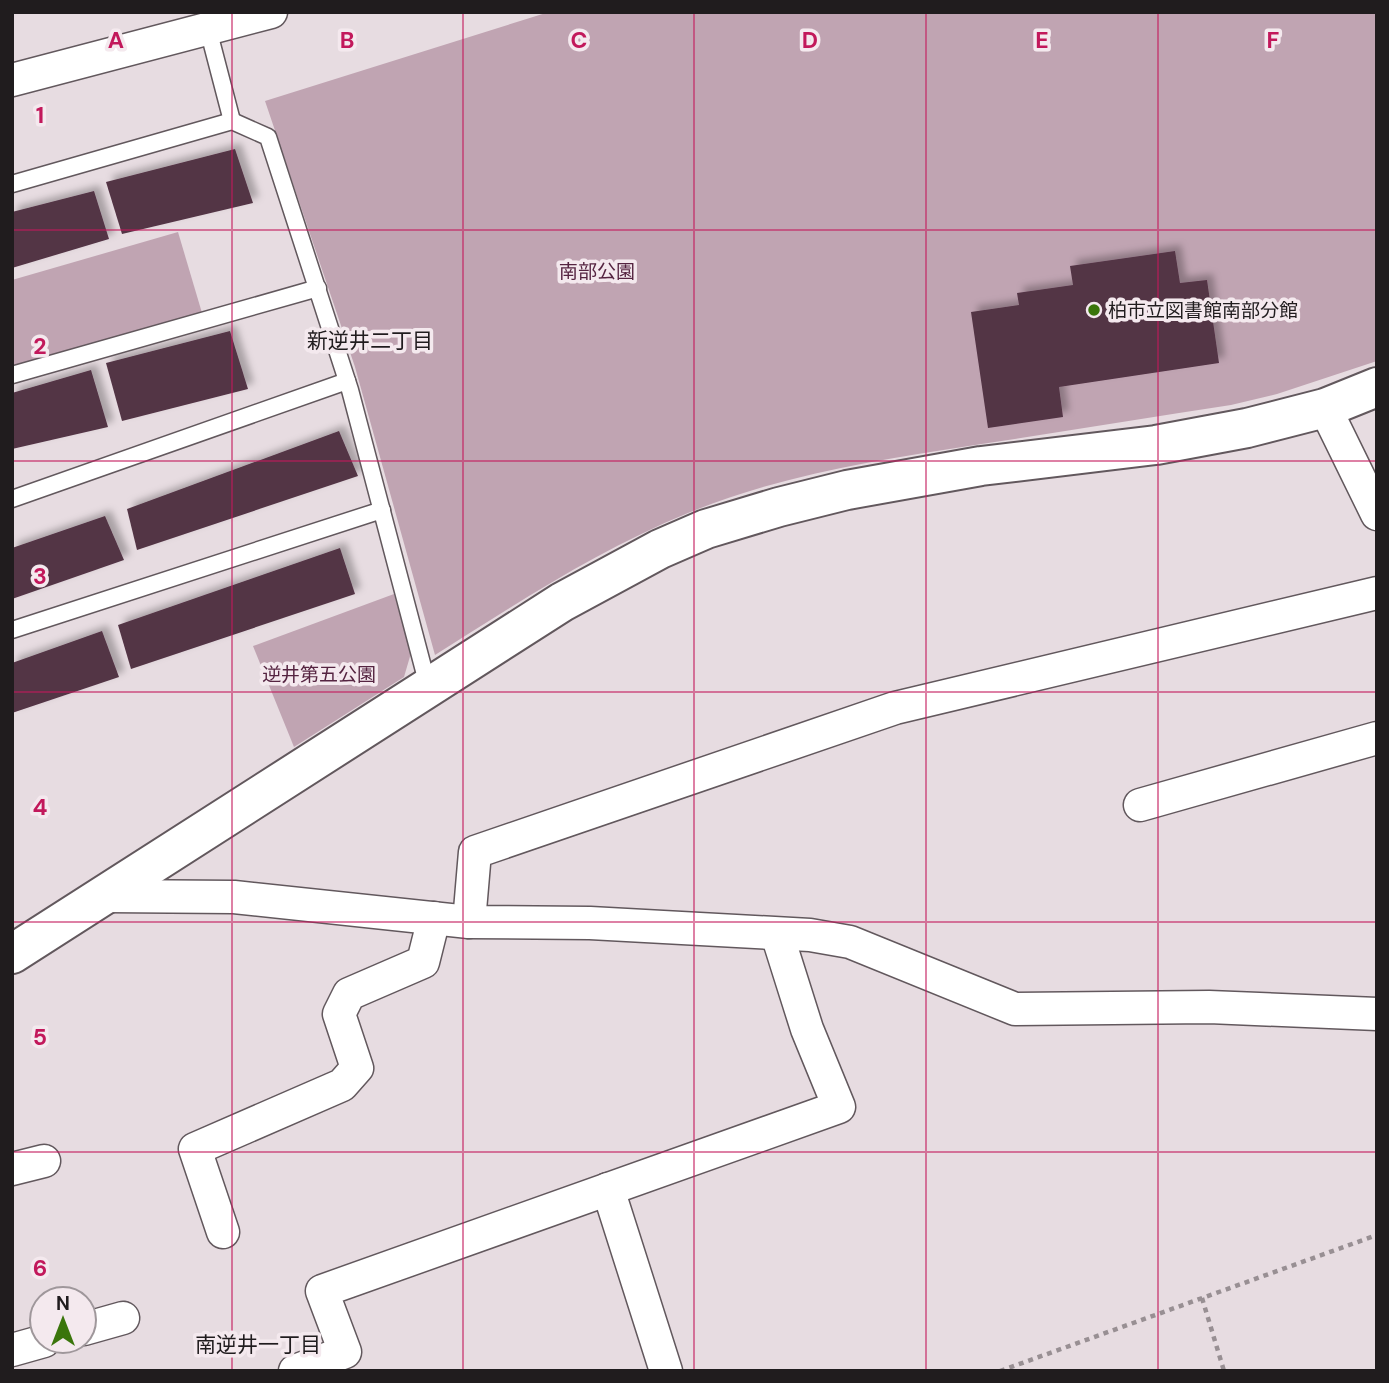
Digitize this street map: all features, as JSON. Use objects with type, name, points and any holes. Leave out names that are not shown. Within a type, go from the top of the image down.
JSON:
[{"type":"street","points":[[12,80],[271,12]]},
{"type":"street","points":[[12,954],[107,896],[562,601],[660,549],[706,529],[847,490],[981,466],[1156,445],[1247,428],[1325,408],[1377,387]]},
{"type":"street","points":[[1325,408],[1377,514]]},
{"type":"street","points":[[469,922],[475,852],[895,708],[1377,593]]},
{"type":"street","points":[[1140,805],[1377,738]]},
{"type":"street","points":[[107,896],[234,897],[469,922],[590,923],[810,935],[849,943],[1015,1009],[1209,1007],[1377,1014]]},
{"type":"street","points":[[223,1231],[195,1149],[342,1085],[357,1068],[339,1014],[349,994],[423,961],[433,918]]},
{"type":"street","points":[[295,1371],[345,1352],[322,1291],[839,1107],[807,1029],[778,934]]},
{"type":"street","points":[[12,1169],[44,1161]]},
{"type":"street","points":[[608,1189],[666,1371]]},
{"type":"street","points":[[98,1325],[123,1318]]},
{"type":"lane","points":[[208,29],[232,121]]},
{"type":"lane","points":[[12,184],[232,121],[268,137],[347,381],[429,689]]},
{"type":"lane","points":[[12,375],[317,288]]},
{"type":"lane","points":[[12,499],[347,381]]},
{"type":"lane","points":[[12,630],[382,510]]},
{"type":"path","points":[[1000,1371],[1377,1235]]},
{"type":"path","points":[[1202,1298],[1224,1371]]},
{"type":"green space","name":"南部公園","points":[[549,12],[1377,12],[1377,361],[1277,394],[1231,405],[902,457],[830,470],[758,488],[688,513],[622,543],[558,578],[435,655],[355,367],[265,101]]},
{"type":"green space","points":[[178,232],[202,313],[12,369],[12,280]]},
{"type":"green space","name":"逆井第五公園","points":[[394,594],[411,653],[404,677],[294,747],[253,646]]},
{"type":"building","points":[[235,149],[253,203],[122,234],[106,182]]},
{"type":"building","points":[[94,191],[109,239],[12,268],[12,212]]},
{"type":"building","points":[[1175,251],[1180,283],[1207,280],[1219,363],[1059,387],[1063,417],[988,428],[971,312],[1019,305],[1017,293],[1073,285],[1070,266]]},
{"type":"building","points":[[230,331],[248,389],[122,421],[106,363]]},
{"type":"building","points":[[91,370],[108,427],[12,449],[12,393]]},
{"type":"building","points":[[339,431],[358,476],[137,550],[127,509]]},
{"type":"building","points":[[105,516],[124,560],[12,599],[12,548]]},
{"type":"building","points":[[340,548],[355,594],[131,669],[118,625]]},
{"type":"building","points":[[102,631],[119,677],[12,713],[12,663]]},
{"type":"place","name":"柏市立図書館南部分館","points":[[1094,310]]},
{"type":"district","name":"新逆井二丁目","points":[[370,341]]},
{"type":"district","name":"南逆井一丁目","points":[[258,1345]]}]
